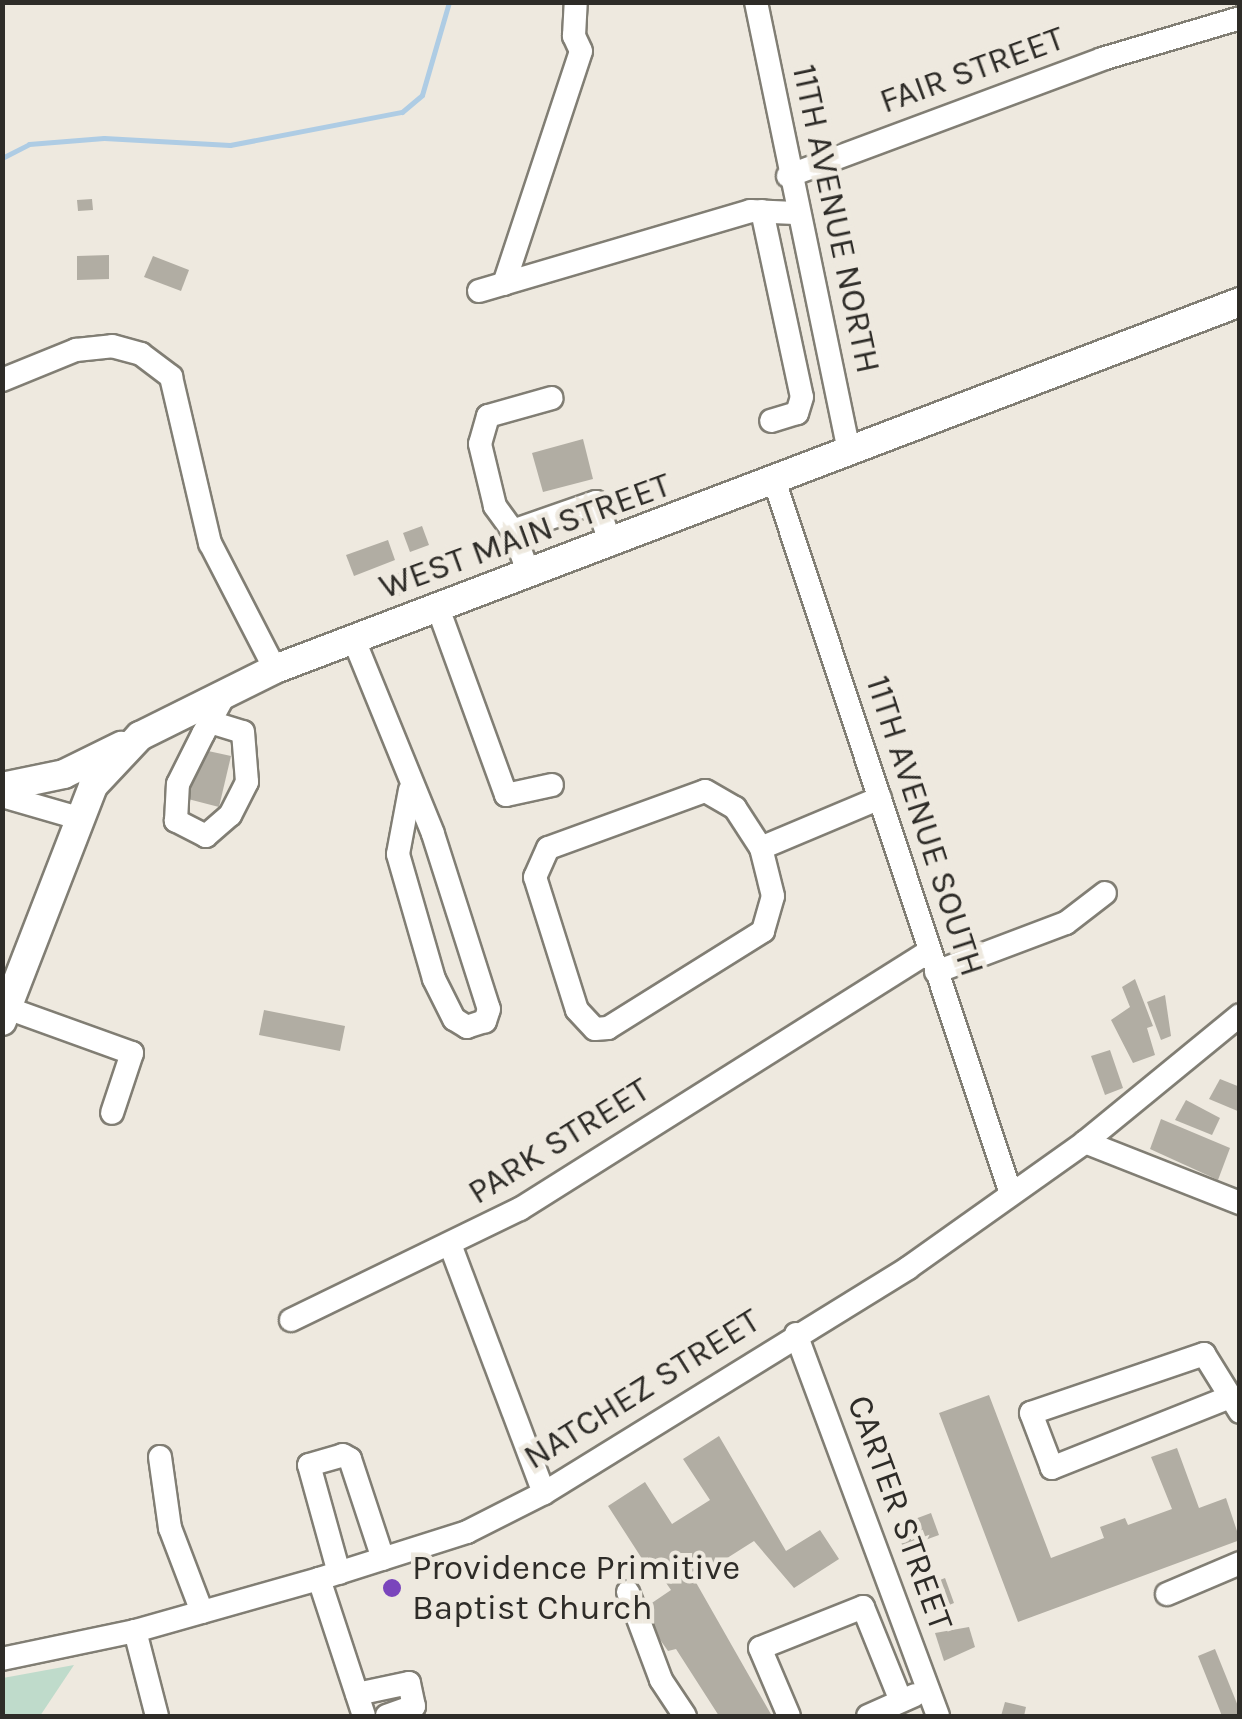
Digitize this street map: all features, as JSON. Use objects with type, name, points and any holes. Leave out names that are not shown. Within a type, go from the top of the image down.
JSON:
[{"type":"main road","name":"WEST MAIN STREET","points":[[5,1014],[93,786],[140,736],[276,669],[775,483],[849,450],[1240,302]]},
{"type":"main road","points":[[2,787],[64,774],[140,736]]},
{"type":"street","points":[[504,284],[581,52],[574,36],[576,2]]},
{"type":"street","name":"11TH AVENUE NORTH","points":[[756,2],[795,212],[849,450]]},
{"type":"street","name":"FAIR STREET","points":[[788,176],[1102,59],[1240,18]]},
{"type":"street","points":[[762,212],[802,397],[797,413],[771,421]]},
{"type":"street","points":[[479,290],[762,212],[795,212]]},
{"type":"street","points":[[2,380],[76,350],[112,346],[142,354],[172,377],[210,543],[276,669]]},
{"type":"street","points":[[529,574],[513,531],[496,506],[480,444],[488,416],[552,398]]},
{"type":"street","name":"11TH AVENUE SOUTH","points":[[775,483],[931,963],[1010,1191]]},
{"type":"street","points":[[513,531],[596,502],[611,544]]},
{"type":"street","points":[[438,608],[506,794],[552,785]]},
{"type":"street","points":[[354,640],[410,790],[433,834],[489,1009],[486,1021],[467,1027],[454,1019],[434,979],[398,854],[410,790]]},
{"type":"street","points":[[210,722],[243,732],[247,782],[230,815],[206,836],[176,821],[178,784],[210,722],[225,694]]},
{"type":"street","points":[[705,791],[735,808],[761,848],[772,896],[763,931],[608,1028],[594,1029],[577,1010],[535,877],[548,848],[705,791]]},
{"type":"street","points":[[2,796],[78,818]]},
{"type":"street","points":[[761,848],[880,798]]},
{"type":"street","name":"PARK STREET","points":[[544,1494],[451,1248],[931,963],[1066,923],[1105,893]]},
{"type":"street","points":[[5,1014],[132,1053],[112,1112]]},
{"type":"street","name":"NATCHEZ STREET","points":[[2,1660],[135,1632],[329,1576],[467,1532],[544,1494],[796,1334],[908,1268],[1010,1191],[1085,1142],[1240,1014]]},
{"type":"street","points":[[1085,1142],[1240,1203]]},
{"type":"street","points":[[291,1320],[451,1248]]},
{"type":"street","name":"CARTER STREET","points":[[796,1334],[938,1716]]},
{"type":"street","points":[[1204,1354],[1235,1404],[1052,1468],[1031,1413],[1204,1354]]},
{"type":"street","points":[[383,1559],[350,1459],[343,1455],[308,1465],[360,1705],[409,1683],[414,1706],[387,1716]]},
{"type":"street","points":[[160,1457],[170,1528],[202,1612]]},
{"type":"street","points":[[1168,1594],[1240,1563]]},
{"type":"street","points":[[628,1592],[661,1680],[686,1716]]},
{"type":"street","points":[[789,1716],[760,1648],[863,1607],[901,1701]]},
{"type":"street","points":[[135,1632],[157,1716]]},
{"type":"street","points":[[868,1716],[928,1689]]},
{"type":"green space","points":[[74,1665],[40,1716],[3,1716],[3,1678]]},
{"type":"building","points":[[92,199],[93,210],[78,211],[77,200]]},
{"type":"building","points":[[109,255],[109,279],[77,280],[77,256]]},
{"type":"building","points":[[153,256],[189,270],[181,291],[144,277]]},
{"type":"building","points":[[583,439],[593,479],[543,492],[532,453]]},
{"type":"building","points":[[422,526],[429,545],[410,552],[403,533]]},
{"type":"building","points":[[388,540],[395,560],[354,576],[346,555]]},
{"type":"building","points":[[401,572],[409,592],[390,599],[383,579]]},
{"type":"building","points":[[199,749],[231,756],[219,807],[188,799]]},
{"type":"building","points":[[1135,979],[1153,1026],[1147,1028],[1155,1055],[1133,1063],[1111,1020],[1130,1007],[1122,987]]},
{"type":"building","points":[[1165,995],[1171,1036],[1161,1040],[1147,1002]]},
{"type":"building","points":[[264,1010],[345,1026],[340,1051],[259,1035]]},
{"type":"building","points":[[1110,1050],[1123,1088],[1105,1095],[1091,1056]]},
{"type":"building","points":[[1220,1079],[1240,1087],[1240,1112],[1209,1099]]},
{"type":"building","points":[[1186,1100],[1220,1118],[1212,1135],[1175,1120]]},
{"type":"building","points":[[1161,1119],[1230,1148],[1218,1180],[1150,1149]]},
{"type":"building","points":[[989,1395],[1051,1558],[1104,1538],[1100,1527],[1125,1518],[1128,1525],[1172,1509],[1151,1457],[1177,1448],[1199,1508],[1226,1498],[1240,1540],[1018,1622],[939,1413]]},
{"type":"building","points":[[719,1436],[786,1551],[820,1530],[839,1559],[794,1588],[754,1541],[694,1579],[772,1716],[719,1716],[676,1649],[668,1651],[640,1611],[671,1590],[655,1567],[648,1568],[608,1506],[645,1482],[672,1524],[710,1500],[683,1459]]},
{"type":"building","points":[[931,1513],[939,1535],[903,1548],[896,1526]]},
{"type":"building","points":[[945,1578],[954,1603],[929,1613],[920,1588]]},
{"type":"building","points":[[969,1627],[975,1647],[944,1661],[935,1633]]},
{"type":"building","points":[[1215,1649],[1240,1716],[1222,1716],[1198,1656]]},
{"type":"building","points":[[1005,1702],[1026,1707],[1024,1716],[1001,1716]]},
{"type":"waterway","points":[[2,158],[29,144],[104,138],[230,145],[402,112],[422,95],[449,2]]},
{"type":"place","name":"Providence Primitive Baptist Church","points":[[392,1588]]}]
